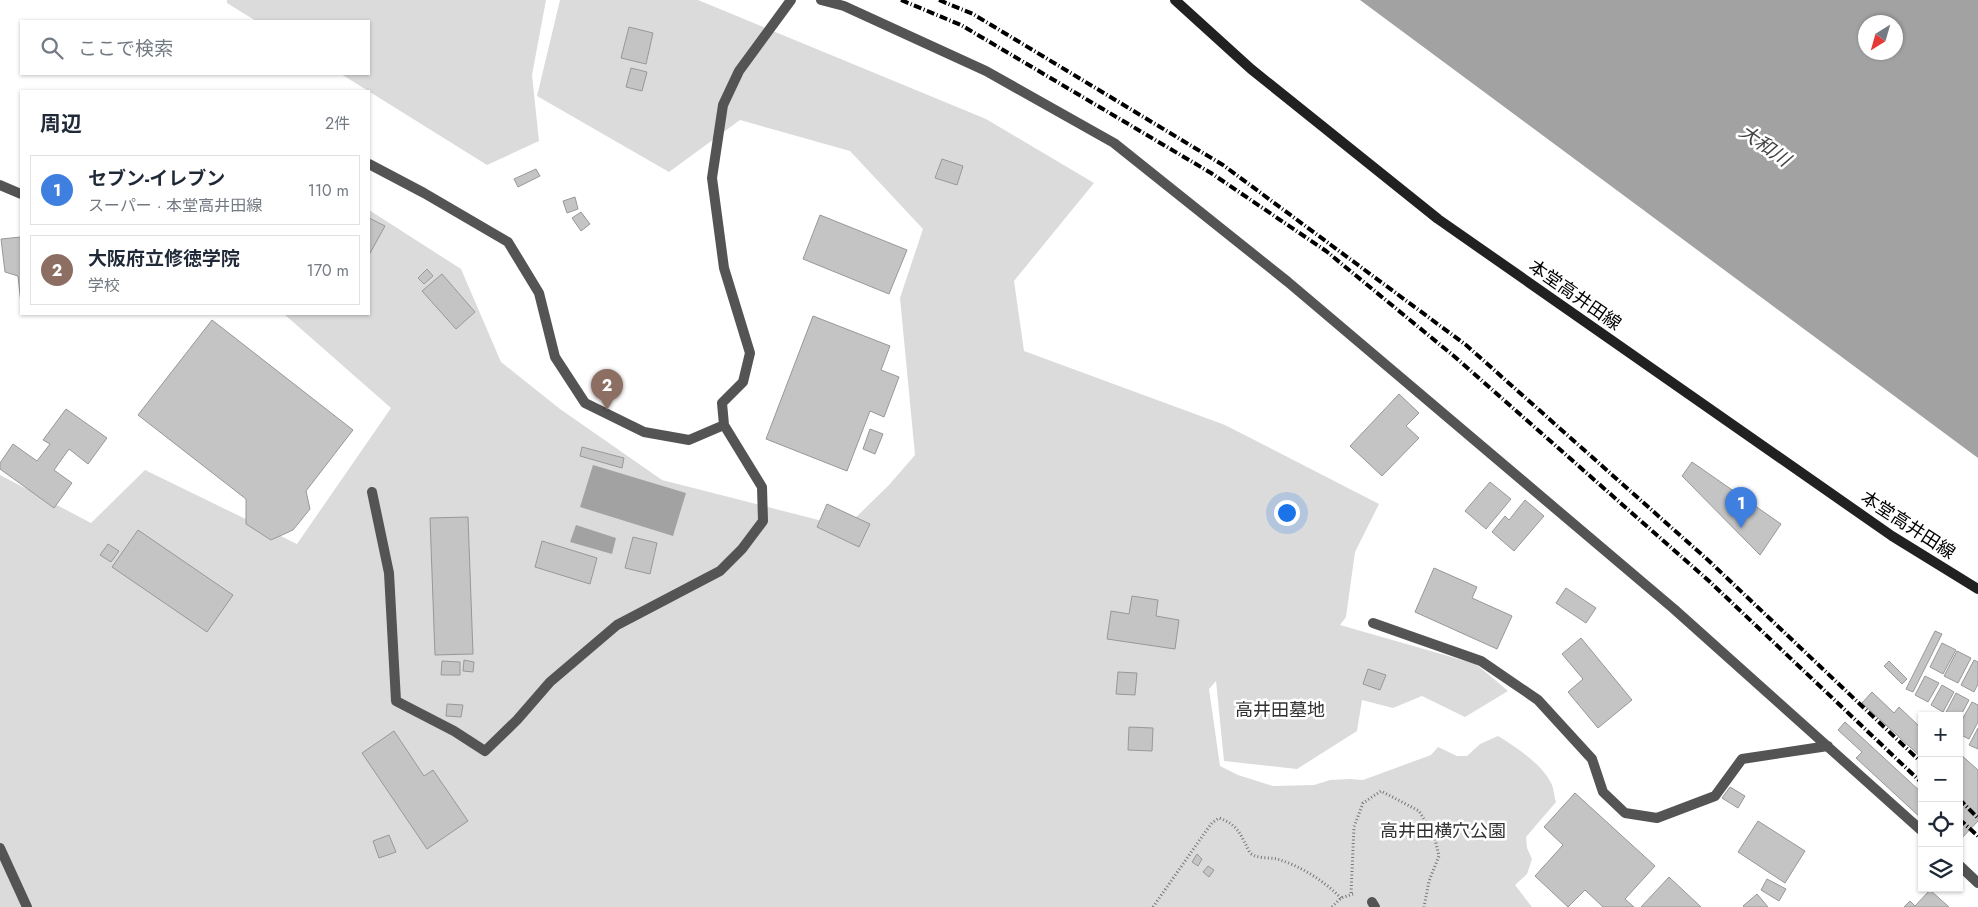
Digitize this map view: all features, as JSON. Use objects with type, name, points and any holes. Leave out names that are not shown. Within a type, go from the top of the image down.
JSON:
[{"type":"main road","name":"本堂高井田線","points":[[1175,0],[1251,69],[1438,219],[1892,536],[1978,589]]},
{"type":"street","points":[[372,492],[389,573],[396,701],[454,731],[485,751],[517,720],[550,682],[617,625],[720,571],[742,550],[763,521],[762,487],[724,425],[722,403],[743,382],[750,353],[724,268],[712,178],[723,105],[739,71],[791,0]]},
{"type":"street","points":[[821,0],[852,10],[986,72],[1114,142],[1182,199],[1288,282],[1696,627],[1918,827]]},
{"type":"street","points":[[370,165],[424,193],[508,242],[539,293],[555,357],[585,403],[644,432],[689,440],[724,425]]},
{"type":"street","points":[[0,185],[20,194]]},
{"type":"street","points":[[1373,623],[1481,661],[1538,700],[1592,759],[1603,792],[1625,813],[1657,818],[1715,796],[1742,759],[1828,746]]},
{"type":"street","points":[[0,848],[27,907]]},
{"type":"street","points":[[1963,869],[1978,883]]},
{"type":"path","points":[[1351,894],[1354,827],[1363,803],[1381,792],[1419,810],[1434,835],[1439,856],[1429,881],[1424,907]]},
{"type":"path","points":[[1153,907],[1206,831],[1219,818],[1229,822],[1236,828],[1253,856],[1277,859],[1299,868],[1328,885],[1341,898]]},
{"type":"path","points":[[1332,907],[1341,898],[1351,894],[1374,904]]},
{"type":"green space","points":[[227,0],[546,0],[532,75],[539,141],[487,165],[370,92],[370,90],[367,90],[343,75],[370,75],[370,20],[254,20],[227,3]]},
{"type":"green space","points":[[560,0],[698,0],[986,119],[1094,183],[1014,281],[1024,351],[1225,425],[1379,504],[1355,552],[1346,617],[1340,625],[1476,664],[1508,691],[1465,717],[1422,696],[1393,708],[1362,700],[1357,731],[1297,769],[1224,761],[1216,681],[1209,689],[1220,766],[1238,775],[1273,786],[1314,785],[1330,780],[1363,780],[1431,755],[1438,747],[1457,756],[1467,756],[1480,744],[1498,736],[1541,769],[1552,785],[1556,802],[1526,837],[1527,848],[1532,859],[1527,874],[1515,885],[1532,907],[0,907],[0,475],[91,523],[145,470],[297,544],[391,408],[285,315],[370,315],[370,211],[461,269],[501,362],[560,409],[662,480],[846,527],[889,485],[915,455],[900,298],[923,229],[850,151],[740,120],[669,172],[537,96]]},
{"type":"water","name":"大和川","points":[[1360,0],[1978,0],[1978,458]]},
{"type":"water","points":[[593,465],[686,493],[673,536],[580,507]]},
{"type":"water","points":[[576,525],[616,538],[612,554],[570,542]]},
{"type":"building","points":[[629,27],[653,33],[646,64],[621,58]]},
{"type":"building","points":[[631,68],[647,72],[642,91],[626,87]]},
{"type":"building","points":[[942,159],[963,166],[957,185],[935,178]]},
{"type":"building","points":[[536,169],[540,176],[518,187],[514,179]]},
{"type":"building","points":[[575,197],[578,209],[567,213],[563,201]]},
{"type":"building","points":[[581,212],[590,224],[581,231],[572,218]]},
{"type":"building","points":[[820,215],[907,250],[889,294],[803,259]]},
{"type":"building","points":[[370,218],[385,226],[370,253]]},
{"type":"building","points":[[20,237],[20,295],[18,276],[5,272],[1,239]]},
{"type":"building","points":[[427,269],[433,276],[424,284],[418,278]]},
{"type":"building","points":[[442,274],[475,312],[456,329],[422,291]]},
{"type":"building","points":[[813,316],[890,346],[881,370],[899,377],[884,417],[870,411],[847,471],[766,439]]},
{"type":"building","points":[[212,320],[353,430],[306,491],[310,509],[293,530],[271,540],[246,524],[246,499],[138,415]]},
{"type":"building","points":[[1399,394],[1419,413],[1406,426],[1419,438],[1382,476],[1350,446]]},
{"type":"building","points":[[66,409],[107,438],[88,464],[69,449],[54,470],[72,483],[54,508],[0,469],[0,463],[13,444],[37,461],[50,444],[43,440]]},
{"type":"building","points":[[870,429],[883,434],[875,454],[863,449]]},
{"type":"building","points":[[582,447],[624,458],[622,468],[580,456]]},
{"type":"building","points":[[1692,462],[1781,524],[1760,555],[1682,476]]},
{"type":"building","points":[[1490,482],[1511,499],[1486,529],[1465,511]]},
{"type":"building","points":[[1525,500],[1544,516],[1514,551],[1492,532],[1505,516],[1509,520]]},
{"type":"building","points":[[827,504],[870,524],[859,547],[817,527]]},
{"type":"building","points":[[468,517],[473,654],[435,655],[430,518]]},
{"type":"building","points":[[138,530],[233,595],[207,632],[112,567]]},
{"type":"building","points":[[633,537],[657,543],[650,574],[625,568]]},
{"type":"building","points":[[542,541],[597,558],[590,584],[535,567]]},
{"type":"building","points":[[108,544],[119,551],[111,562],[100,555]]},
{"type":"building","points":[[1434,568],[1477,587],[1472,598],[1512,616],[1497,649],[1415,612]]},
{"type":"building","points":[[1566,588],[1596,608],[1586,623],[1556,603]]},
{"type":"building","points":[[1132,596],[1158,600],[1156,616],[1179,620],[1175,649],[1107,639],[1111,611],[1129,614]]},
{"type":"building","points":[[1935,631],[1942,634],[1913,692],[1906,689]]},
{"type":"building","points":[[1581,638],[1632,700],[1598,728],[1568,692],[1583,679],[1562,654]]},
{"type":"building","points":[[1942,643],[1956,650],[1943,674],[1930,667]]},
{"type":"building","points":[[1957,651],[1971,658],[1958,683],[1944,676]]},
{"type":"building","points":[[464,660],[474,662],[473,672],[463,671]]},
{"type":"building","points":[[1974,660],[1978,662],[1978,684],[1974,692],[1961,685]]},
{"type":"building","points":[[442,661],[460,662],[460,675],[441,675]]},
{"type":"building","points":[[1889,661],[1907,679],[1902,684],[1884,666]]},
{"type":"building","points":[[1368,669],[1386,675],[1380,690],[1363,684]]},
{"type":"building","points":[[1118,672],[1137,673],[1135,695],[1116,694]]},
{"type":"building","points":[[1925,676],[1939,683],[1928,702],[1915,695]]},
{"type":"building","points":[[1942,685],[1954,692],[1943,712],[1931,705]]},
{"type":"building","points":[[1872,692],[1894,713],[1899,707],[1918,725],[1918,754],[1862,703]]},
{"type":"building","points":[[1956,693],[1969,700],[1963,712],[1946,712]]},
{"type":"building","points":[[1972,702],[1978,705],[1978,722],[1969,739],[1963,736],[1963,718]]},
{"type":"building","points":[[447,704],[463,705],[461,717],[446,716]]},
{"type":"building","points":[[1845,722],[1918,789],[1918,815],[1856,758],[1862,752],[1838,730]]},
{"type":"building","points":[[1129,727],[1153,728],[1152,751],[1128,750]]},
{"type":"building","points":[[1978,728],[1978,749],[1969,745]]},
{"type":"building","points":[[394,731],[424,776],[433,770],[468,821],[427,849],[362,753]]},
{"type":"building","points":[[1963,757],[1978,770],[1978,821],[1963,837]]},
{"type":"building","points":[[1730,787],[1745,796],[1738,808],[1722,798]]},
{"type":"building","points":[[1575,793],[1655,866],[1625,899],[1634,907],[1603,907],[1585,890],[1568,907],[1535,876],[1563,845],[1544,827]]},
{"type":"building","points":[[1758,821],[1805,851],[1785,883],[1738,852]]},
{"type":"building","points":[[389,835],[396,852],[379,858],[373,841]]},
{"type":"building","points":[[1197,854],[1202,859],[1198,866],[1192,862]]},
{"type":"building","points":[[1208,866],[1214,870],[1209,877],[1203,872]]},
{"type":"building","points":[[1669,877],[1701,907],[1641,907]]},
{"type":"building","points":[[1767,879],[1786,889],[1779,901],[1761,890]]},
{"type":"building","points":[[1928,892],[1932,892],[1949,907],[1904,907],[1910,901],[1915,906]]},
{"type":"building","points":[[1757,894],[1768,907],[1743,906]]},
{"type":"railway","points":[[901,0],[961,25],[1211,173],[1326,251],[1455,357],[1709,581],[1918,779]]},
{"type":"railway","points":[[939,0],[973,14],[1223,165],[1466,345],[1709,561],[1918,759]]},
{"type":"railway","points":[[1962,802],[1978,818]]},
{"type":"railway","points":[[1963,823],[1978,836]]},
{"type":"place","name":"大阪府立修徳学院","points":[[607,410]]},
{"type":"place","name":"セブン-イレブン","points":[[1741,528]]},
{"type":"park label","name":"高井田墓地","points":[[1280,710]]},
{"type":"park label","name":"高井田横穴公園","points":[[1443,831]]}]
